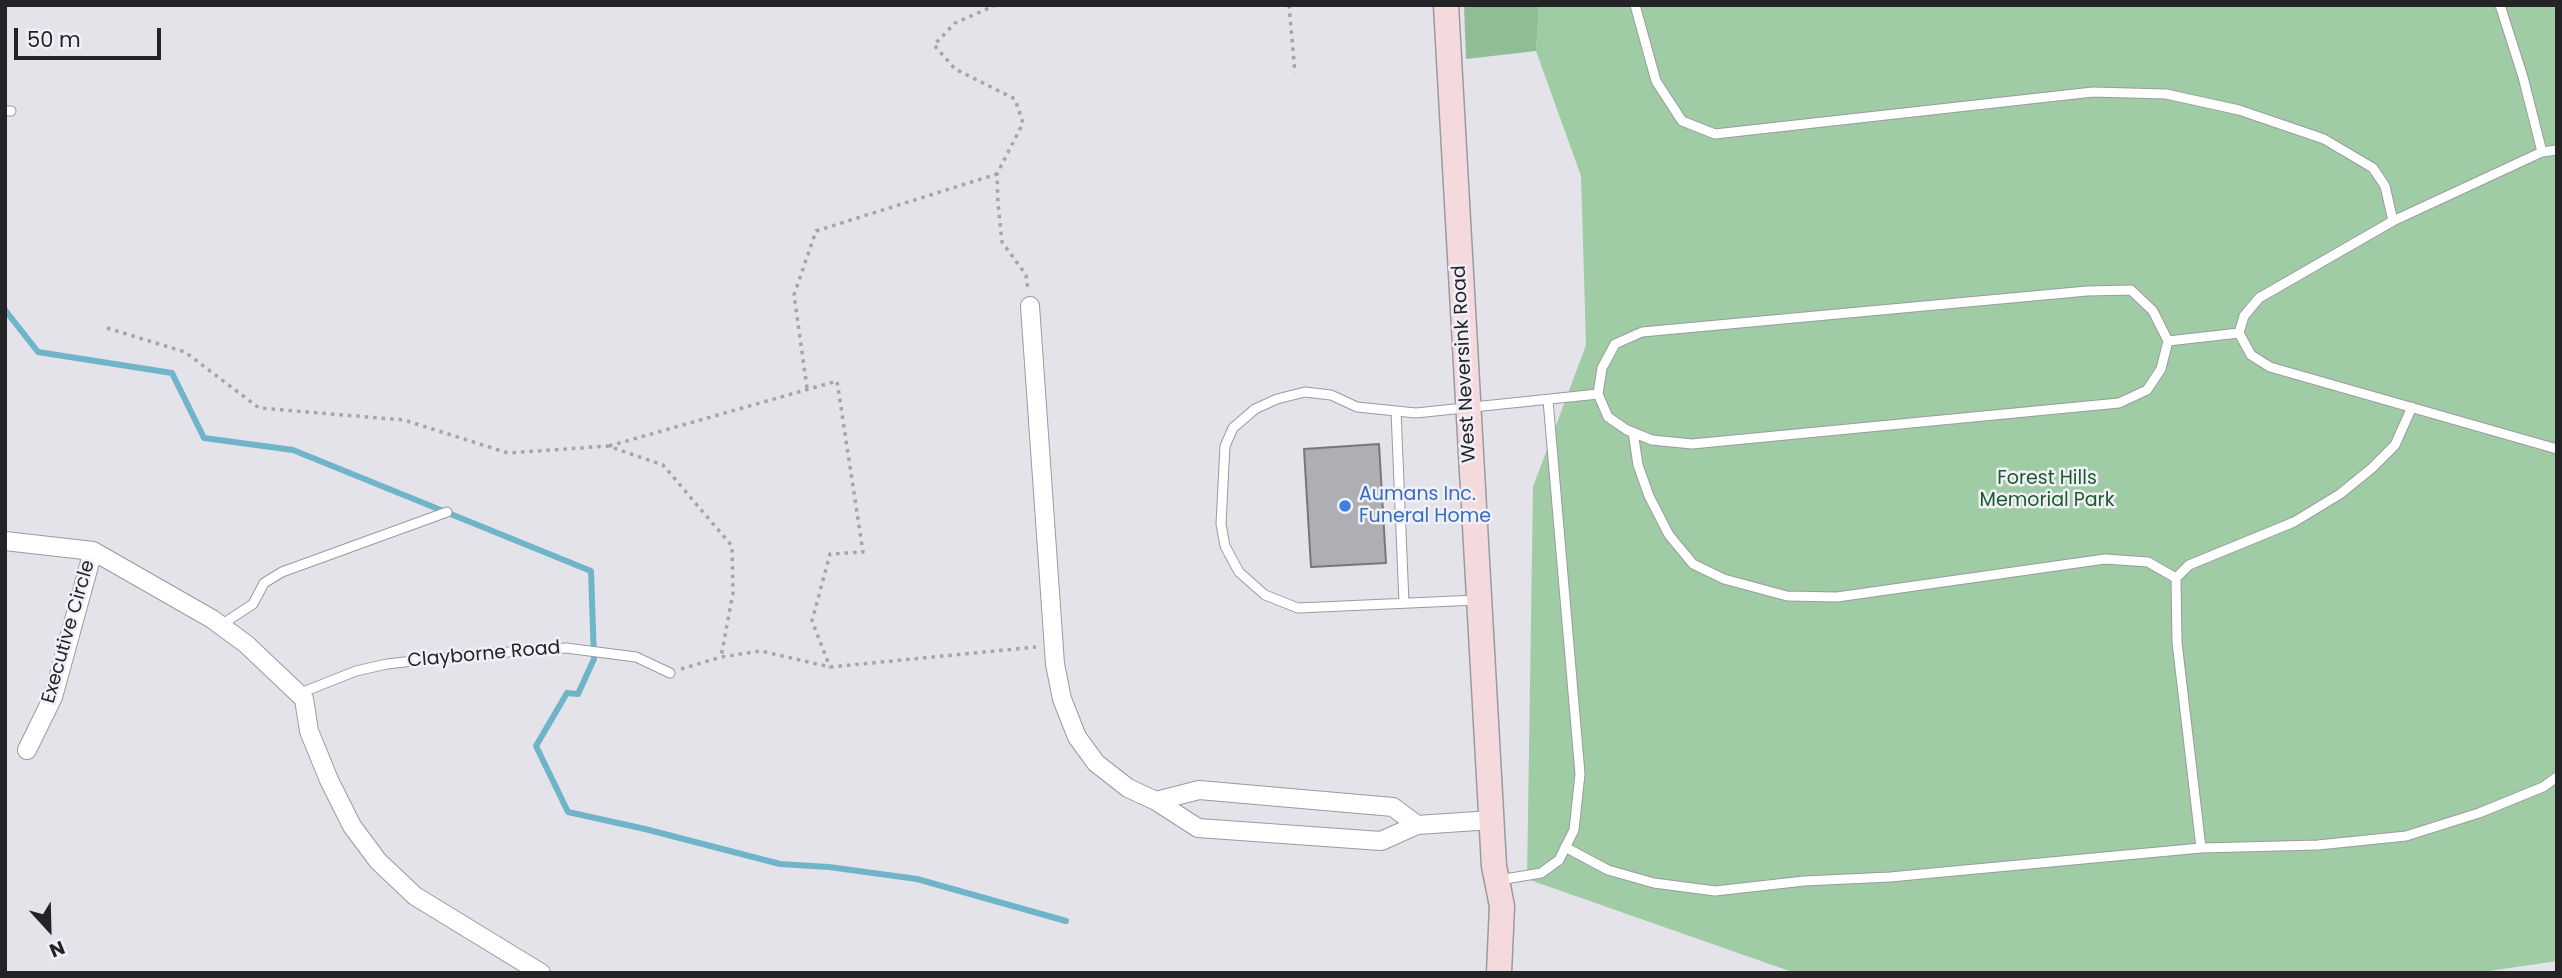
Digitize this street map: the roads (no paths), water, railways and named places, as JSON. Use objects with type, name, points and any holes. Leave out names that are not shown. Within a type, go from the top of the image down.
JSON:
[{"type":"street","name":"West Neversink Road","points":[[1446,5],[1494,866],[1502,906],[1499,973]]},
{"type":"street","points":[[1030,306],[1054,651],[1062,699],[1077,737],[1096,763],[1128,788],[1156,801],[1198,828],[1381,841],[1417,825],[1492,820]]},
{"type":"street","points":[[5,541],[93,551],[221,625],[246,644],[304,699],[309,731],[337,797],[352,826],[378,861],[415,895],[541,973]]},
{"type":"street","name":"Executive Circle","points":[[27,750],[53,697],[93,551]]},
{"type":"street","points":[[1156,801],[1199,790],[1393,807],[1417,825]]},
{"type":"lane","points":[[1635,5],[1656,82],[1682,121],[1715,134],[2093,92],[2166,94],[2239,110],[2324,139],[2373,168],[2385,186],[2393,221]]},
{"type":"lane","points":[[2500,5],[2523,77],[2542,152]]},
{"type":"lane","points":[[2557,150],[2542,152],[2393,221],[2259,298],[2244,316],[2239,333],[2251,355],[2270,367],[2557,449]]},
{"type":"lane","points":[[2087,290],[2131,290],[2153,312],[2168,341],[2161,369],[2147,390],[2119,403],[1692,444],[1652,440],[1633,432],[1608,417],[1598,394],[1602,368],[1615,344],[1642,332],[2087,290]]},
{"type":"lane","points":[[2168,341],[2239,333]]},
{"type":"lane","points":[[1478,600],[1298,608],[1265,595],[1239,572],[1225,546],[1221,524],[1225,446],[1233,428],[1255,409],[1277,399],[1305,392],[1331,395],[1357,407],[1416,412],[1468,409],[1598,394]]},
{"type":"lane","points":[[1497,880],[1541,873],[1559,860],[1574,830],[1580,774],[1548,400]]},
{"type":"lane","points":[[2201,848],[2177,642],[2176,578],[2189,565],[2294,522],[2340,495],[2395,445],[2412,407]]},
{"type":"lane","points":[[1396,411],[1404,603]]},
{"type":"lane","points":[[1633,432],[1638,465],[1649,496],[1669,535],[1692,564],[1724,579],[1787,596],[1837,597],[2105,559],[2148,562],[2176,578]]},
{"type":"lane","points":[[221,625],[253,604],[264,583],[282,572],[447,512]]},
{"type":"lane","name":"Clayborne Road","points":[[299,694],[356,671],[387,663],[466,654],[566,648],[636,657],[670,673]]},
{"type":"lane","points":[[1565,847],[1608,870],[1654,883],[1716,891],[2201,848],[2318,845],[2406,836],[2479,813],[2543,787],[2557,777]]},
{"type":"waterway","points":[[5,310],[38,352],[172,373],[204,438],[293,450],[591,571],[594,659],[578,694],[567,693],[536,746],[568,812],[780,864],[829,867],[917,879],[1066,921]]},
{"type":"place","name":"Aumans Inc. Funeral Home","points":[[1345,506]]},
{"type":"park label","name":"Forest Hills Memorial Park","points":[[2047,490]]}]
